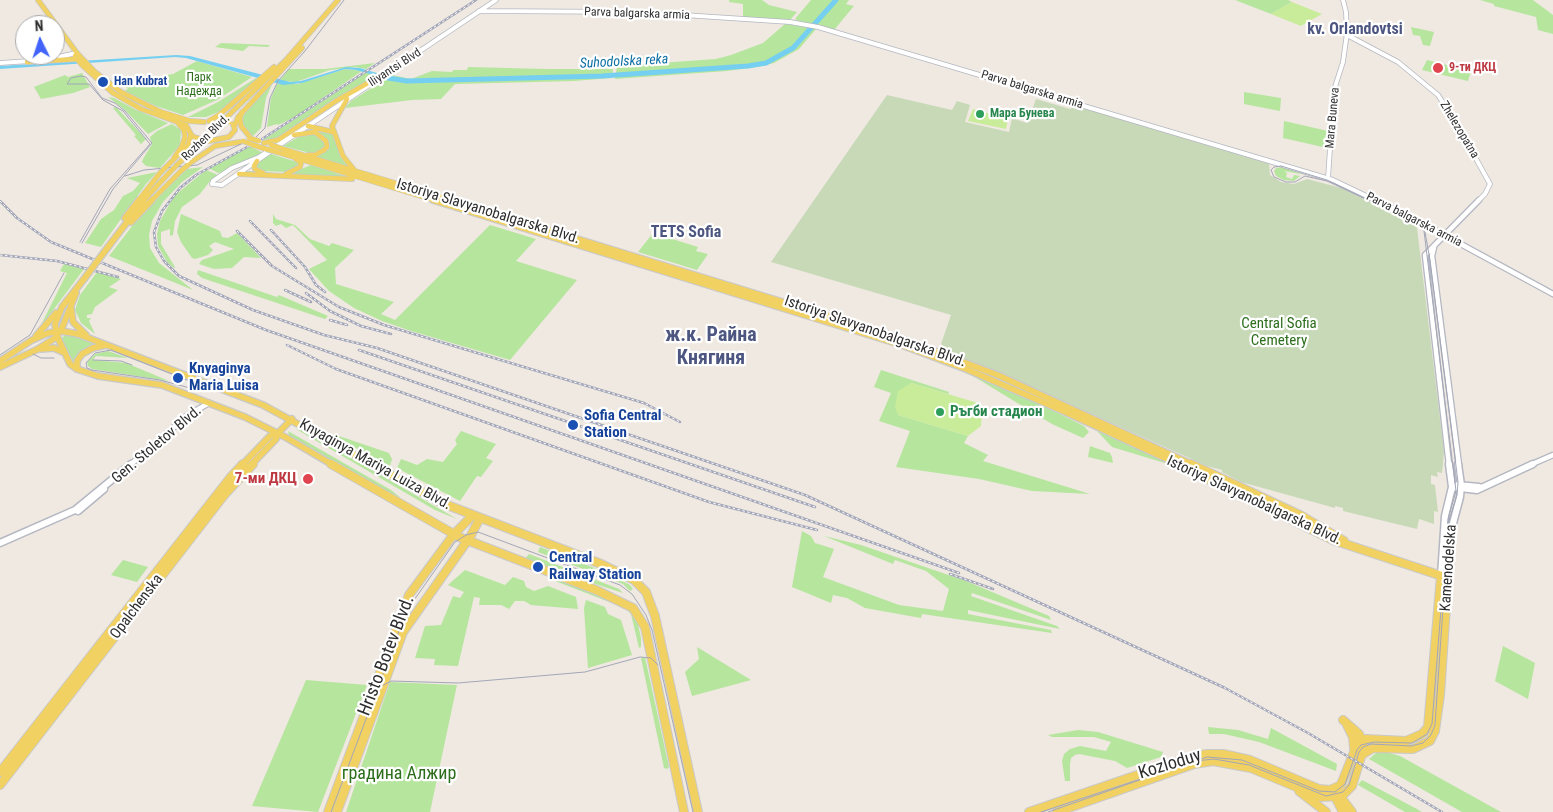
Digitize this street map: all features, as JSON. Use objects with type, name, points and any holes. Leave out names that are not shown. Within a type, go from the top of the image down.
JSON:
[{"type":"main road","points":[[38,0],[77,56],[102,84],[121,98],[169,119],[207,118],[228,107]]},
{"type":"main road","name":"Rozhen Blvd.","points":[[116,237],[205,147],[233,133],[237,118],[264,82],[267,75],[301,43],[338,0]]},
{"type":"main road","points":[[291,48],[312,31]]},
{"type":"main road","name":"Rozhen Blvd.","points":[[116,237],[130,210],[160,173],[188,145],[194,127],[217,117],[264,82],[276,78],[296,57],[312,31]]},
{"type":"main road","points":[[65,57],[77,56],[121,92],[186,125],[191,134],[197,138],[209,141],[242,142]]},
{"type":"main road","points":[[190,163],[212,147],[227,142],[278,140],[336,101],[376,80]]},
{"type":"main road","name":"Rozhen Blvd.","points":[[58,333],[55,320],[144,200],[169,172],[264,82]]},
{"type":"main road","points":[[347,99],[332,126],[343,156],[356,172]]},
{"type":"main road","points":[[242,112],[240,118],[242,126],[256,142]]},
{"type":"main road","points":[[174,158],[182,146],[185,137],[184,130],[175,119]]},
{"type":"main road","name":"Istoriya Slavyanobalgarska Blvd.","points":[[183,119],[193,122],[219,120],[229,122],[235,126],[240,134],[277,152],[295,158],[899,344],[966,369],[1096,423]]},
{"type":"main road","points":[[308,126],[333,132]]},
{"type":"main road","points":[[294,135],[315,132],[326,141],[327,147],[321,152],[312,155],[302,154]]},
{"type":"main road","name":"Istoriya Slavyanobalgarska Blvd.","points":[[256,142],[302,154],[866,327],[976,367],[1096,423],[1326,537],[1444,577]]},
{"type":"main road","points":[[246,169],[264,173],[284,174],[295,171],[301,164],[295,158]]},
{"type":"main road","points":[[257,161],[254,166],[255,170],[264,173]]},
{"type":"main road","points":[[238,174],[363,179]]},
{"type":"main road","points":[[69,301],[73,322],[80,330],[94,340]]},
{"type":"main road","points":[[0,361],[32,340],[69,301]]},
{"type":"main road","name":"Rozhen Blvd.","points":[[58,333],[69,301]]},
{"type":"main road","name":"Knyaginya Mariya Luiza Blvd.","points":[[58,333],[71,332],[94,340],[256,402],[448,506],[623,574],[634,580],[646,592],[658,628],[698,812]]},
{"type":"main road","points":[[32,340],[58,333]]},
{"type":"main road","points":[[0,367],[38,349],[58,333]]},
{"type":"main road","points":[[58,333],[64,352],[70,364],[76,370]]},
{"type":"main road","points":[[76,370],[77,361],[82,354],[93,348],[108,345]]},
{"type":"main road","points":[[38,349],[54,348],[64,352]]},
{"type":"main road","name":"Knyaginya Mariya Luiza Blvd.","points":[[76,370],[98,376],[162,385],[210,403],[278,433],[379,493],[454,534],[618,600],[636,611],[644,627],[684,812]]},
{"type":"main road","name":"Opalchenska","points":[[0,772],[230,478],[270,436],[278,433],[292,420]]},
{"type":"main road","name":"Opalchenska","points":[[0,785],[225,494],[276,439],[278,433]]},
{"type":"main road","name":"Hristo Botev Blvd.","points":[[328,812],[405,603],[418,580],[454,534],[476,517]]},
{"type":"main road","name":"Hristo Botev Blvd.","points":[[337,812],[403,632],[468,540],[476,517]]},
{"type":"main road","name":"Kamenodelska","points":[[1363,740],[1406,741],[1422,734],[1428,727],[1444,577]]},
{"type":"main road","name":"Kamenodelska","points":[[1363,754],[1373,748],[1413,749],[1430,741],[1435,732],[1440,695],[1444,577]]},
{"type":"main road","points":[[1337,793],[1352,786],[1363,754],[1363,740],[1354,728],[1343,720],[1353,737],[1354,748]]},
{"type":"main road","points":[[1343,812],[1337,793],[1354,748],[1358,742],[1363,740]]},
{"type":"main road","name":"Kozloduy","points":[[1057,810],[1193,756],[1208,754],[1224,754],[1250,760],[1323,790],[1337,793]]},
{"type":"main road","name":"Kozloduy","points":[[1029,812],[1057,810],[1203,762],[1223,762],[1242,765],[1320,797],[1337,793]]},
{"type":"main road","points":[[1288,783],[1326,812]]},
{"type":"main road","points":[[1337,793],[1352,812]]},
{"type":"street","name":"Iliyantsi Blvd","points":[[294,135],[221,186],[212,184],[213,181],[232,168],[259,158],[496,0]]},
{"type":"street","name":"Mara Buneva","points":[[1328,178],[1334,90],[1343,62],[1347,35],[1346,12],[1343,0]]},
{"type":"street","points":[[644,7],[644,10],[648,13]]},
{"type":"street","name":"Parva balgarska armia","points":[[480,11],[648,13],[818,27],[1328,178],[1445,236],[1553,294]]},
{"type":"street","name":"Zhelezopatna","points":[[1347,35],[1406,67],[1438,95],[1490,182]]},
{"type":"street","points":[[0,63],[15,62]]},
{"type":"street","points":[[232,168],[246,169]]},
{"type":"street","name":"Kamenodelska","points":[[1444,577],[1445,516],[1452,485],[1425,254],[1485,194],[1490,187],[1490,182]]},
{"type":"street","name":"Kamenodelska","points":[[1434,246],[1432,256],[1461,487],[1444,577]]},
{"type":"street","name":"Gen. Stoletov Blvd.","points":[[0,543],[68,514],[80,511],[188,415],[210,403]]},
{"type":"street","points":[[1459,501],[1476,489],[1553,456]]},
{"type":"street","points":[[1460,475],[1476,489]]},
{"type":"street","points":[[1452,485],[1476,489]]},
{"type":"green space","points":[[729,0],[762,0],[769,5],[797,12],[790,20],[743,17],[743,4],[729,2]]},
{"type":"green space","points":[[811,0],[849,0],[846,4],[854,6],[834,30],[795,19]]},
{"type":"green space","points":[[1235,0],[1288,0],[1292,2],[1271,14]]},
{"type":"green space","points":[[1480,0],[1533,0],[1553,15],[1553,34],[1538,30],[1536,17],[1494,6],[1494,4]]},
{"type":"green space","points":[[1292,2],[1322,14],[1301,26],[1271,14]]},
{"type":"green space","points":[[785,24],[816,29],[799,49],[774,63],[727,71],[615,79],[617,66],[716,59],[731,55],[763,43]]},
{"type":"green space","points":[[1411,27],[1434,32],[1430,46],[1423,45],[1420,36],[1413,35]]},
{"type":"green space","points":[[221,43],[270,45],[268,47],[249,46],[243,51],[215,47]]},
{"type":"green space","points":[[1427,60],[1471,71],[1468,81],[1422,70]]},
{"type":"green space","name":"Парк Надежда","points":[[197,61],[252,77],[217,100],[183,115],[156,106],[124,91],[128,89],[124,86],[150,83],[162,76],[173,74]]},
{"type":"green space","points":[[375,63],[366,69],[355,67],[330,70],[296,82],[279,81],[289,69],[325,69]]},
{"type":"green space","points":[[468,67],[613,69],[612,78],[574,81],[455,84],[441,99],[412,100],[345,108],[351,101],[392,75],[411,79],[432,71],[452,72],[453,70],[467,70]]},
{"type":"green space","points":[[345,69],[362,71],[295,117],[278,125],[267,127],[271,98],[277,84],[298,84]]},
{"type":"green space","points":[[367,72],[377,76],[277,138],[267,141],[263,140]]},
{"type":"green space","points":[[82,73],[90,87],[73,93],[41,99],[34,87],[65,75],[68,77]]},
{"type":"green space","points":[[256,78],[258,79],[221,111],[206,117],[188,117],[218,102]]},
{"type":"green space","points":[[273,82],[266,98],[261,128],[253,136],[244,127],[241,117]]},
{"type":"green space","points":[[1244,92],[1281,98],[1280,111],[1244,104]]},
{"type":"green space","name":"Central Sofia Cemetery","points":[[887,95],[952,110],[957,101],[970,105],[965,122],[1009,132],[1012,118],[1027,123],[1036,99],[1070,109],[1075,105],[1269,163],[1270,175],[1281,182],[1294,184],[1307,179],[1341,188],[1413,223],[1417,228],[1444,452],[1442,473],[1437,472],[1438,477],[1431,475],[1431,484],[1435,485],[1438,512],[1434,511],[1434,524],[1419,519],[1417,529],[1343,511],[1343,508],[1335,506],[1335,508],[1241,482],[1222,472],[1222,470],[1207,466],[1003,374],[955,355],[941,344],[951,315],[771,262]]},
{"type":"green space","points":[[108,97],[168,123],[148,134],[125,110]]},
{"type":"green space","points":[[116,107],[146,139],[141,144],[134,136],[136,135],[113,108]]},
{"type":"green space","name":"Мара Бунева","points":[[973,109],[1008,119],[1006,129],[968,121]]},
{"type":"green space","points":[[1284,121],[1328,131],[1327,148],[1283,138]]},
{"type":"green space","points":[[172,124],[181,130],[180,145],[160,168],[146,166],[142,162],[152,144],[150,137],[157,131]]},
{"type":"green space","points":[[311,128],[332,133],[342,159],[349,167],[313,156],[327,150],[329,145],[328,141],[319,132],[306,131]]},
{"type":"green space","points":[[303,134],[317,134],[326,145],[318,152],[310,153],[283,146]]},
{"type":"green space","points":[[250,146],[263,153],[223,172],[218,173],[209,168]]},
{"type":"green space","points":[[271,154],[297,162],[299,165],[288,172],[259,171],[256,167],[257,163]]},
{"type":"green space","points":[[311,165],[351,178],[244,172],[289,174]]},
{"type":"green space","points":[[203,167],[182,182],[163,202],[152,221],[149,235],[150,248],[159,263],[193,290],[109,256],[136,221],[187,169]]},
{"type":"green space","points":[[1282,167],[1307,175],[1284,171],[1287,173],[1286,177],[1292,179],[1294,175],[1300,176],[1294,181],[1284,180],[1276,176],[1274,171],[1276,168]]},
{"type":"green space","points":[[206,170],[218,175],[210,181],[200,194],[182,207],[175,221],[173,235],[170,236],[170,229],[161,232],[161,244],[174,268],[167,262],[158,246],[157,234],[160,221],[174,196]]},
{"type":"green space","points":[[157,172],[146,184],[101,247],[85,243],[101,219],[114,210],[123,196],[133,191],[140,183],[127,178]]},
{"type":"green space","points":[[181,214],[220,231],[222,237],[228,238],[237,233],[261,258],[244,257],[232,268],[214,269],[199,264],[202,260],[234,249],[215,242],[209,246],[213,250],[208,255],[195,259],[192,258],[181,242],[177,232]]},
{"type":"green space","points":[[273,214],[276,219],[295,225],[310,239],[329,246],[332,243],[354,250],[335,268],[336,284],[394,302],[381,314],[395,320],[490,225],[536,239],[516,261],[577,280],[510,360],[411,331],[382,321],[354,308],[329,291],[309,269],[327,260],[293,225],[286,228],[281,224],[276,226],[273,223]]},
{"type":"green space","points":[[653,233],[698,247],[696,251],[708,254],[697,270],[638,252]]},
{"type":"green space","points":[[64,264],[84,269],[39,329],[67,273],[60,271]]},
{"type":"green space","points":[[198,270],[277,297],[279,295],[328,316],[325,319],[202,278],[197,274]]},
{"type":"green space","points":[[97,272],[121,279],[109,287],[118,290],[95,307],[92,314],[87,315],[87,318],[91,318],[89,321],[95,334],[81,323],[75,310],[80,295]]},
{"type":"green space","points":[[65,335],[75,335],[99,344],[81,352],[73,361],[61,339]]},
{"type":"green space","points":[[108,351],[128,358],[96,356],[93,360],[126,363],[169,381],[92,369],[88,366],[87,362],[95,354]]},
{"type":"green space","points":[[881,370],[949,392],[948,394],[911,383],[898,415],[968,436],[964,443],[988,455],[983,461],[1090,494],[1032,491],[979,479],[896,467],[910,431],[879,421],[891,393],[874,387]]},
{"type":"green space","points":[[968,373],[1048,408],[1084,426],[1089,432],[1083,438],[1052,424]]},
{"type":"green space","name":"Ръгби стадион","points":[[911,383],[978,403],[982,410],[981,426],[968,436],[898,415],[895,407],[898,391]]},
{"type":"green space","points":[[296,429],[304,431],[457,519],[435,510]]},
{"type":"green space","points":[[288,431],[391,490],[401,498],[372,484],[289,435]]},
{"type":"green space","points":[[461,431],[496,444],[486,458],[493,461],[481,477],[477,476],[460,501],[397,468],[401,459],[417,465],[427,459],[443,462],[457,444],[455,440]]},
{"type":"green space","points":[[1097,431],[1168,462],[1168,464],[1112,447]]},
{"type":"green space","points":[[333,434],[389,453],[392,459],[390,466],[331,435]]},
{"type":"green space","points":[[1090,446],[1110,453],[1113,463],[1088,457]]},
{"type":"green space","points":[[802,531],[811,536],[815,543],[834,549],[823,577],[899,605],[943,611],[949,589],[926,571],[895,560],[893,564],[824,536],[861,545],[966,581],[1049,616],[1051,620],[972,593],[971,596],[1057,626],[1060,629],[968,610],[968,614],[1051,630],[1052,633],[922,614],[921,618],[865,608],[847,598],[833,595],[831,603],[792,587]]},
{"type":"green space","points":[[540,547],[605,572],[630,585],[633,589],[630,591],[623,584],[538,552]]},
{"type":"green space","points":[[529,554],[619,589],[623,593],[525,559]]},
{"type":"green space","points":[[123,560],[148,567],[137,582],[111,575]]},
{"type":"green space","points":[[465,570],[505,585],[513,577],[524,581],[526,587],[534,591],[548,586],[576,597],[578,609],[531,605],[524,601],[515,601],[509,609],[501,605],[479,605],[480,598],[474,597],[458,666],[434,665],[435,659],[415,658],[425,626],[441,625],[453,596],[460,598],[464,592],[448,585]]},
{"type":"green space","points":[[549,577],[582,588],[628,609],[637,620],[641,647],[639,648],[631,614],[625,608]]},
{"type":"green space","points":[[586,600],[605,607],[608,614],[621,620],[632,655],[588,668],[584,608]]},
{"type":"green space","points":[[1503,646],[1535,663],[1528,699],[1495,681]]},
{"type":"green space","points":[[697,647],[751,680],[692,696],[685,672],[699,659]]},
{"type":"green space","points":[[645,657],[669,767],[667,769],[664,768],[641,658]]},
{"type":"green space","points":[[306,680],[367,685],[318,812],[252,806]]},
{"type":"green space","name":"градина Алжир","points":[[390,682],[457,685],[430,812],[346,812]]},
{"type":"green space","points":[[1208,727],[1238,730],[1268,739],[1271,728],[1337,764],[1336,771],[1259,742],[1224,734],[1209,734]]},
{"type":"green space","points":[[1078,730],[1098,732],[1163,752],[1161,757],[1127,768],[1115,761],[1079,754],[1075,755],[1071,758],[1070,781],[1065,781],[1062,761],[1064,754],[1070,749],[1080,746],[1106,751],[1111,742],[1094,737],[1052,737],[1048,735]]},
{"type":"green space","points":[[1376,753],[1389,753],[1400,756],[1501,812],[1462,812],[1369,759]]},
{"type":"green space","points":[[1362,780],[1422,812],[1405,812],[1358,785]]},
{"type":"water","points":[[176,55],[190,56],[290,82],[301,81],[346,67],[360,68],[380,74],[377,76],[345,69],[302,83],[283,85],[186,58],[175,57],[65,65],[65,62]]},
{"type":"water","points":[[16,65],[58,65],[0,69],[0,66]]},
{"type":"waterway","name":"Suhodolska reka","points":[[388,78],[407,81],[602,76],[748,66],[766,63],[793,48],[836,0]]},
{"type":"tram line","points":[[256,137],[265,128],[270,98],[278,81],[305,51],[344,0]]},
{"type":"tram line","points":[[80,242],[110,189],[150,144],[123,111],[103,100],[89,84],[67,84],[71,78],[81,76],[86,77],[102,98],[115,103],[125,111],[152,143],[113,189],[82,243]]},
{"type":"tram line","points":[[125,176],[144,170],[197,165],[241,144]]},
{"type":"tram line","points":[[1281,166],[1327,180],[1410,220],[1327,181],[1305,176],[1295,182],[1286,182],[1274,177],[1271,170],[1274,167],[1281,166]]},
{"type":"tram line","points":[[1410,220],[1415,223]]},
{"type":"tram line","points":[[1195,761],[1207,757],[1242,760],[1319,791],[1335,792],[1345,784],[1357,750],[1361,745],[1374,742],[1412,743],[1427,734],[1432,724],[1448,519],[1456,491],[1424,231],[1415,223]]},
{"type":"tram line","points":[[1195,761],[1214,759],[1249,765],[1326,796],[1343,792],[1349,785],[1359,752],[1363,747],[1371,744],[1411,746],[1423,743],[1431,735],[1435,725],[1449,520],[1457,495],[1458,482],[1430,260],[1425,232],[1421,226],[1415,223]]},
{"type":"tram line","points":[[0,355],[30,335],[64,273]]},
{"type":"tram line","points":[[201,391],[160,380],[92,370],[87,368],[86,363],[95,353],[111,350],[192,382],[203,389]]},
{"type":"tram line","points":[[33,354],[41,358],[54,358]]},
{"type":"tram line","points":[[93,360],[121,361],[132,365]]},
{"type":"tram line","points":[[331,812],[407,610],[455,542],[466,535],[478,532],[620,585],[632,594],[646,615],[652,630],[693,812]]},
{"type":"tram line","points":[[380,687],[391,681],[458,683],[585,672],[640,657],[651,658],[658,665]]},
{"type":"tram line","points":[[1177,767],[1195,761]]},
{"type":"tram line","points":[[1041,812],[1177,767]]},
{"type":"tram line","points":[[1048,812],[1177,767]]},
{"type":"railway","points":[[262,139],[476,0]]},
{"type":"railway","points":[[249,146],[196,175],[180,188],[162,211],[154,232],[156,247],[164,261],[179,276],[253,310],[324,335],[377,348],[805,495],[1225,688],[1308,733],[1442,812]]},
{"type":"railway","points":[[0,201],[17,218],[51,242],[266,330],[959,573]]},
{"type":"railway","points":[[250,221],[296,268]]},
{"type":"railway","points":[[271,230],[305,267],[316,285],[325,292]]},
{"type":"railway","points":[[237,231],[272,266],[339,307],[384,325],[644,403],[680,422]]},
{"type":"railway","points":[[0,255],[57,261],[118,277]]},
{"type":"railway","points":[[285,290],[311,302]]},
{"type":"railway","points":[[306,293],[330,311],[361,326],[391,334]]},
{"type":"railway","points":[[330,320],[347,325]]},
{"type":"railway","points":[[287,345],[336,369],[709,502],[817,530]]},
{"type":"railway","points":[[359,350],[815,507]]},
{"type":"railway","points":[[950,574],[993,589]]},
{"type":"place","name":"9-ти ДКЦ","points":[[1438,68]]},
{"type":"place","name":"Han Kubrat","points":[[103,82]]},
{"type":"place","name":"Мара Бунева","points":[[980,114]]},
{"type":"place","name":"Knyaginya Maria Luisa","points":[[178,378]]},
{"type":"place","name":"Ръгби стадион","points":[[940,412]]},
{"type":"place","name":"Sofia Central Station","points":[[573,425]]},
{"type":"place","name":"7-ми ДКЦ","points":[[308,479]]},
{"type":"place","name":"Central Railway Station","points":[[538,567]]},
{"type":"district","name":"kv. Orlandovtsi","points":[[1355,30]]},
{"type":"district","name":"TETS Sofia","points":[[686,233]]},
{"type":"district","name":"ж.к. Райна Княгиня","points":[[711,348]]}]
